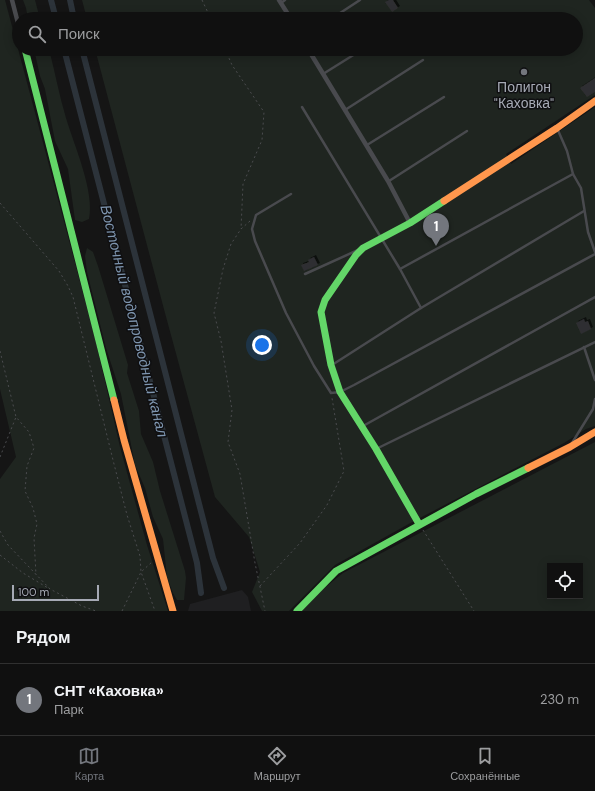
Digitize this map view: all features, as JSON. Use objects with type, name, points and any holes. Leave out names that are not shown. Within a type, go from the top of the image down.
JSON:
[{"type":"street","points":[[12,0],[15,12]]},
{"type":"street","points":[[282,1],[288,12]]},
{"type":"street","points":[[27,56],[124,440],[173,611]]},
{"type":"street","points":[[312,56],[367,145],[410,223]]},
{"type":"street","points":[[419,524],[376,449],[340,392],[331,365],[321,312],[325,300],[356,255],[363,248],[410,223],[557,128],[595,101]]},
{"type":"street","points":[[297,611],[336,571],[419,524],[570,447],[595,432]]},
{"type":"lane","points":[[341,12],[360,0]]},
{"type":"lane","points":[[323,74],[352,56]]},
{"type":"lane","points":[[345,110],[423,60]]},
{"type":"lane","points":[[367,145],[444,97]]},
{"type":"lane","points":[[302,107],[382,238],[421,308]]},
{"type":"lane","points":[[291,194],[256,215],[252,229],[255,241],[286,313],[314,366],[331,393],[340,392],[595,253],[588,232],[581,188],[573,174],[567,151],[557,128]]},
{"type":"lane","points":[[388,181],[467,131]]},
{"type":"lane","points":[[400,269],[573,174]]},
{"type":"lane","points":[[331,365],[421,308],[584,211]]},
{"type":"lane","points":[[305,274],[363,248]]},
{"type":"lane","points":[[362,426],[595,297]]},
{"type":"lane","points":[[376,449],[595,342]]},
{"type":"lane","points":[[584,347],[595,380]]},
{"type":"lane","points":[[570,447],[593,409],[595,399]]},
{"type":"path","points":[[202,0],[208,12]]},
{"type":"path","points":[[228,56],[232,65],[264,112],[262,140],[243,184],[241,229]]},
{"type":"path","points":[[0,203],[59,271],[73,297],[127,515],[140,556],[141,572],[155,611]]},
{"type":"path","points":[[256,215],[241,229],[231,244],[223,269],[214,313],[232,410],[228,442],[240,474],[265,611]]},
{"type":"path","points":[[0,351],[16,418],[29,432],[34,448],[28,466],[25,491],[33,508],[37,524],[34,538],[36,574]]},
{"type":"path","points":[[260,586],[300,543],[327,505],[344,470],[331,393]]},
{"type":"path","points":[[0,457],[16,418]]},
{"type":"path","points":[[419,524],[474,611]]},
{"type":"path","points":[[0,531],[8,545],[50,589]]},
{"type":"path","points":[[122,611],[141,572],[151,564],[157,555]]},
{"type":"path","points":[[0,556],[23,573],[50,589],[82,606],[96,611]]},
{"type":"shaded area","points":[[0,0],[5,0],[12,26],[12,56],[20,56],[95,338],[120,447],[147,545],[168,611],[0,611],[0,479],[16,457],[0,389]]},
{"type":"shaded area","points":[[23,0],[35,0],[38,12],[27,12]]},
{"type":"shaded area","points":[[82,0],[589,0],[595,8],[595,95],[506,154],[511,164],[595,107],[595,426],[586,429],[564,443],[414,521],[335,565],[289,611],[262,611],[252,592],[260,572],[249,537],[215,497],[97,56],[583,56],[583,12],[85,12]]},
{"type":"shaded area","points":[[36,56],[51,56],[64,109],[83,168],[89,196],[89,219],[82,222],[75,220],[68,169],[55,141],[45,89],[40,76]]},
{"type":"shaded area","points":[[87,248],[93,252],[98,266],[128,365],[127,373],[139,411],[141,434],[153,462],[160,491],[185,571],[186,578],[184,600],[177,600],[167,577],[163,539],[153,517],[145,488],[135,465],[121,394],[106,348],[87,272],[85,256]]},
{"type":"shaded area","points":[[595,442],[595,611],[301,611],[317,594],[343,573]]},
{"type":"shaded area","points":[[242,590],[248,597],[251,611],[188,611],[190,604]]},
{"type":"building","points":[[393,0],[398,8],[392,12],[385,2]]},
{"type":"building","points":[[595,78],[595,92],[587,97],[580,88]]},
{"type":"building","points":[[314,257],[318,265],[304,271],[301,265],[309,262],[308,260]]},
{"type":"building","points":[[584,319],[585,322],[588,321],[591,329],[581,334],[576,323]]},
{"type":"waterway","name":"Восточный водопроводный канал","points":[[51,0],[54,12]]},
{"type":"waterway","name":"Восточный водопроводный канал","points":[[70,0],[73,12]]},
{"type":"waterway","name":"Восточный водопроводный канал","points":[[66,56],[197,563],[201,593]]},
{"type":"waterway","name":"Восточный водопроводный канал","points":[[84,56],[213,558],[224,588]]},
{"type":"traffic: fast","points":[[27,56],[114,400]]},
{"type":"traffic: fast","points":[[419,524],[376,449],[340,392],[331,365],[321,312],[325,300],[356,255],[363,248],[410,223],[444,201]]},
{"type":"traffic: fast","points":[[297,611],[336,571],[476,494],[528,468]]},
{"type":"traffic: slow","points":[[444,201],[557,128],[595,101]]},
{"type":"traffic: slow","points":[[114,400],[173,611]]},
{"type":"traffic: slow","points":[[528,468],[570,447],[595,432]]},
{"type":"place","name":"Полигон \"Каховка\"","points":[[524,72]]},
{"type":"place","name":"СНТ «Каховка»","points":[[436,246]]}]
